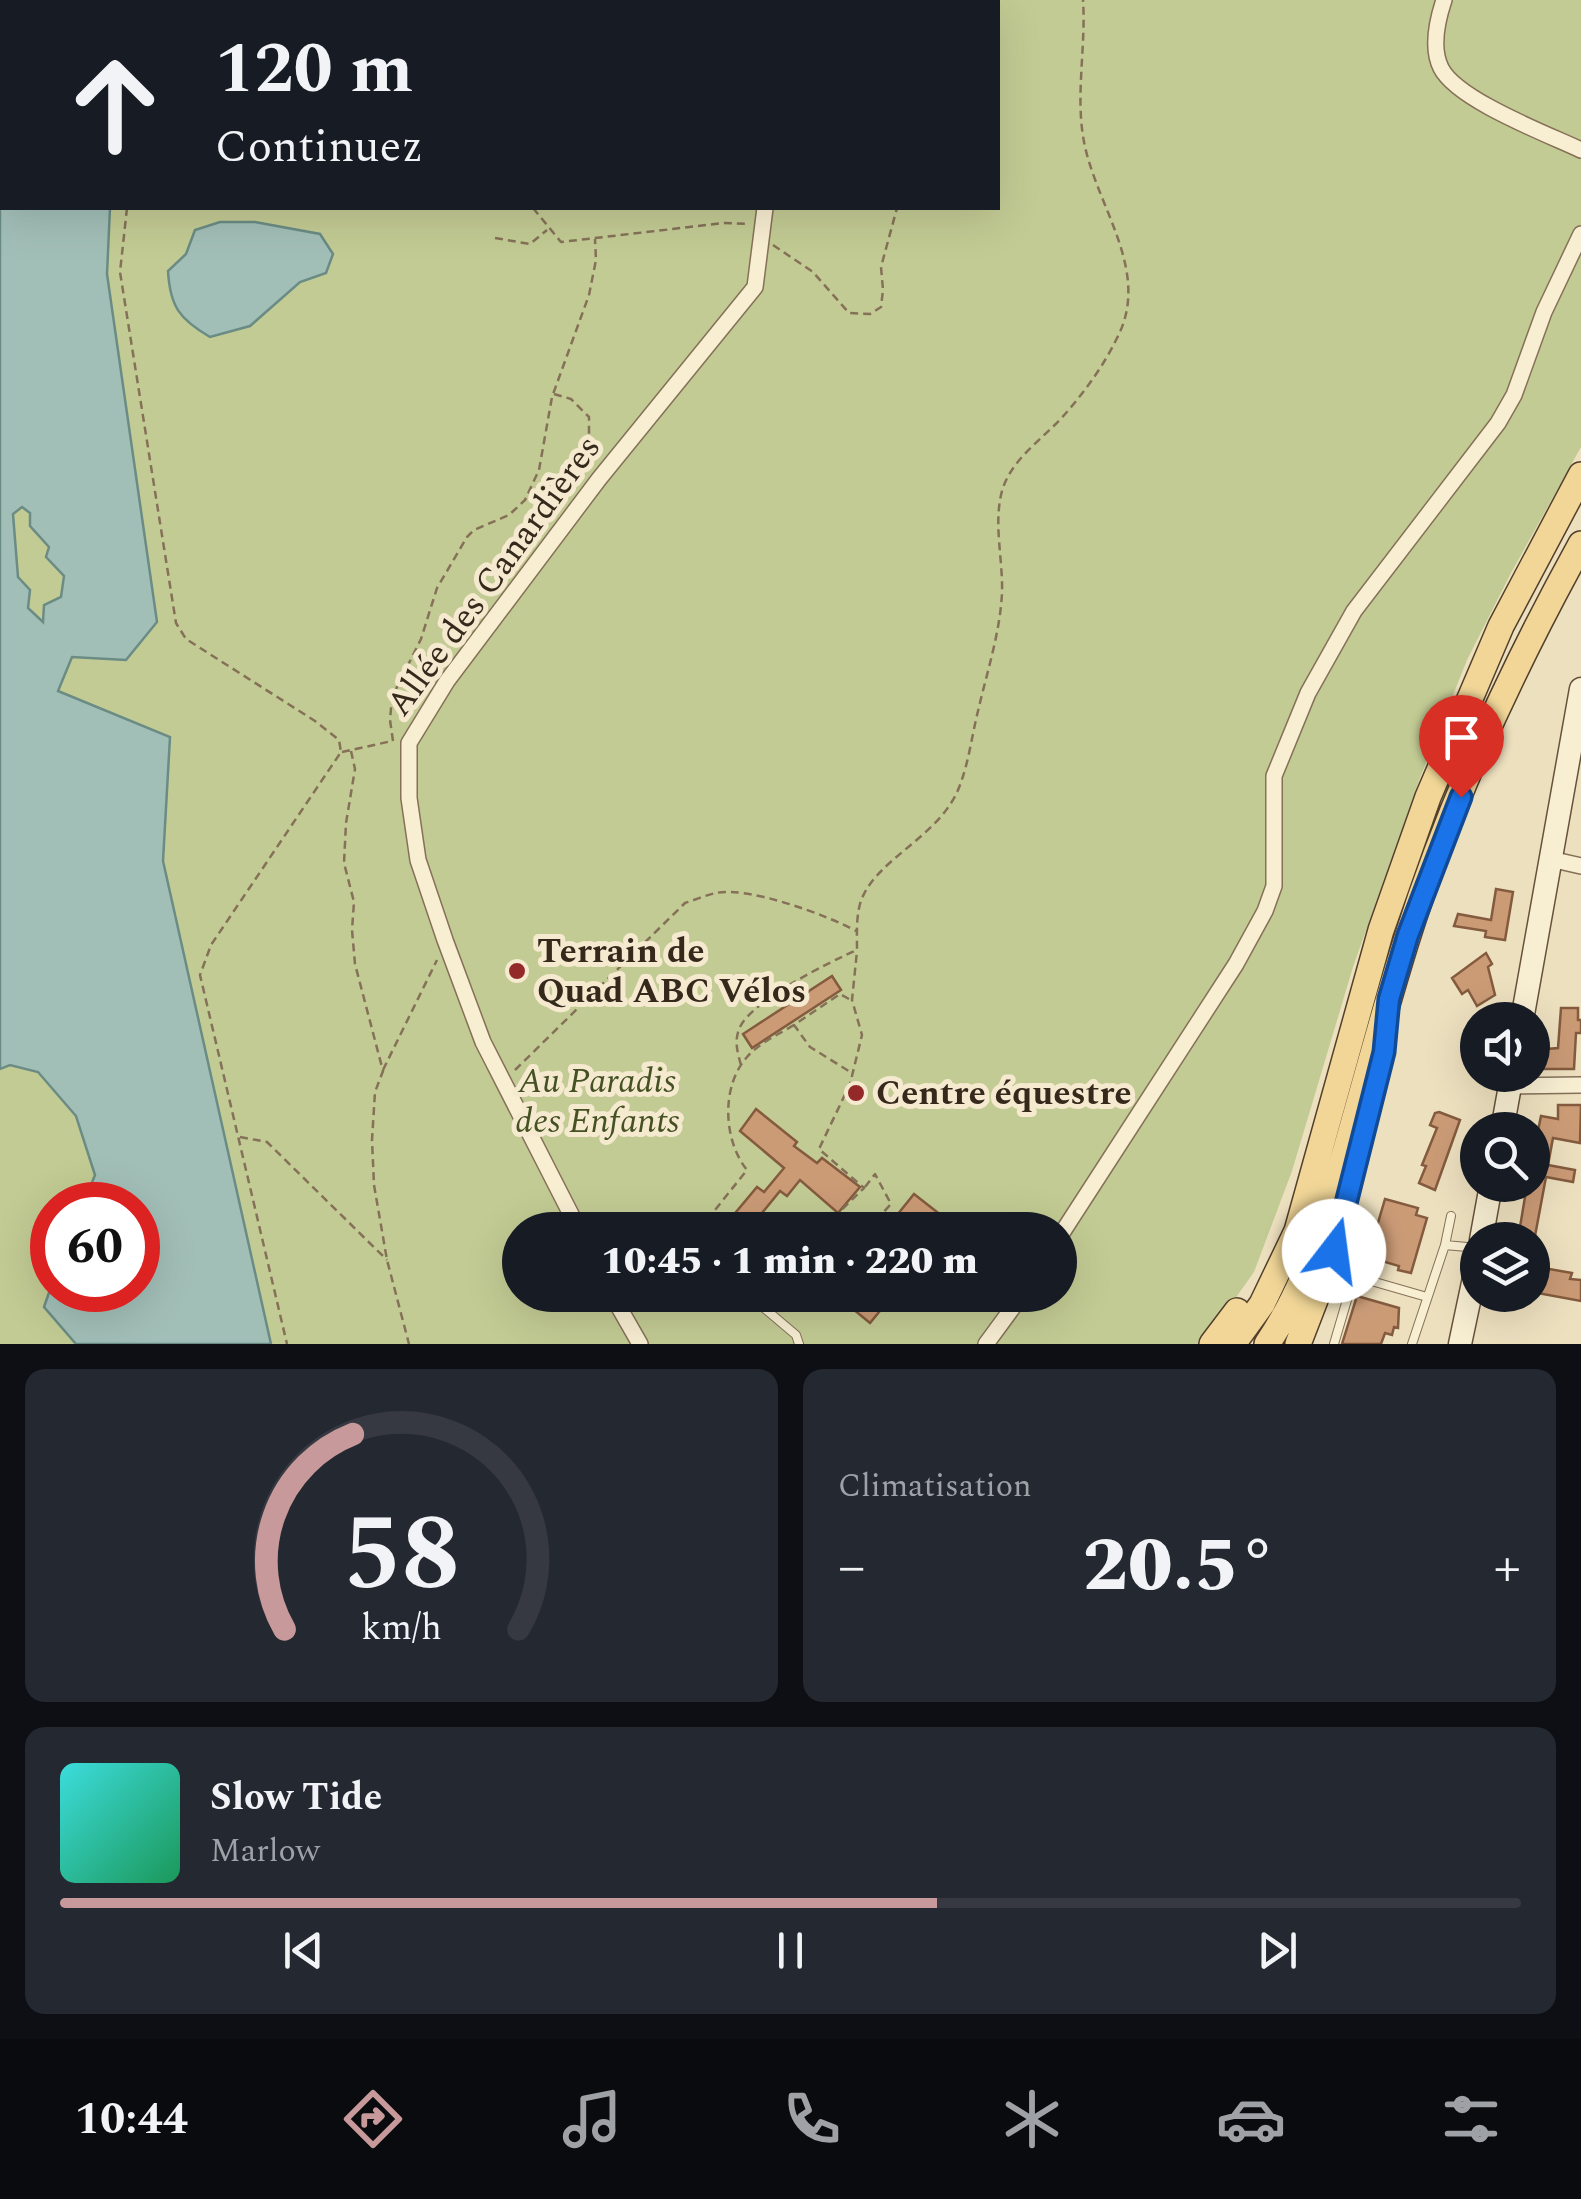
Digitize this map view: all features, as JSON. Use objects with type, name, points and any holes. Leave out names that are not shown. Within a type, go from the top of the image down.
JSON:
[{"type":"main road","points":[[1233,1344],[1262,1304],[1297,1231],[1381,930],[1428,797],[1501,626],[1581,474]]},
{"type":"main road","points":[[1267,1344],[1289,1312],[1316,1252],[1408,935],[1472,768],[1512,676],[1581,544]]},
{"type":"main road","points":[[1298,1344],[1334,1251],[1348,1201],[1384,1052],[1389,999]]},
{"type":"main road","points":[[1212,1344],[1261,1275],[1279,1236],[1297,1231]]},
{"type":"street","points":[[1444,0],[1435,41],[1441,68],[1459,91],[1581,150]]},
{"type":"street","name":"Allée des Canardières","points":[[570,1212],[483,1042],[445,940],[418,860],[409,798],[409,743],[447,681],[599,479],[755,287],[765,210]]},
{"type":"street","points":[[1076,1212],[1236,964],[1264,911],[1274,886],[1274,776],[1308,693],[1354,612],[1498,423],[1581,234]]},
{"type":"street","points":[[1525,1002],[1581,689]]},
{"type":"street","points":[[1550,859],[1581,866]]},
{"type":"street","points":[[1550,1083],[1581,1085]]},
{"type":"street","points":[[622,1312],[640,1344]]},
{"type":"street","points":[[986,1344],[1010,1312]]},
{"type":"street","points":[[1460,1344],[1467,1312]]},
{"type":"lane","points":[[1412,1344],[1451,1216]]},
{"type":"lane","points":[[1445,1245],[1460,1246]]},
{"type":"lane","points":[[1334,1344],[1354,1276],[1428,1297]]},
{"type":"lane","points":[[768,1312],[796,1334],[799,1344]]},
{"type":"path","points":[[864,1188],[819,1149],[854,1074],[862,1035],[852,1000],[860,902],[873,882],[934,827],[960,785],[997,630],[1002,592],[998,520],[1001,495],[1020,459],[1065,414],[1096,374],[1119,335],[1127,309],[1124,252],[1088,160],[1082,133],[1083,0]]},
{"type":"path","points":[[127,210],[120,272],[176,624],[186,639],[339,740],[340,752],[211,946],[200,975],[287,1344]]},
{"type":"path","points":[[534,210],[562,242],[724,223],[763,232],[813,272],[849,314],[870,314],[880,307],[884,290],[881,267],[896,210]]},
{"type":"path","points":[[495,238],[530,244],[548,229]]},
{"type":"path","points":[[340,752],[393,741],[392,697],[421,639],[438,588],[467,537],[509,515],[524,500],[538,470],[553,393],[589,295],[596,260],[595,239]]},
{"type":"path","points":[[553,393],[571,400],[589,417],[587,462],[599,479]]},
{"type":"path","points":[[350,751],[355,770],[344,863],[354,902],[355,964],[383,1071]]},
{"type":"path","points":[[504,1081],[685,903],[719,892],[738,894],[829,916],[857,932]]},
{"type":"path","points":[[410,1344],[374,1185],[376,1092],[445,940]]},
{"type":"path","points":[[741,1065],[736,1043],[742,1023],[820,966],[857,950]]},
{"type":"path","points":[[713,1212],[747,1170],[739,1160],[728,1118],[729,1098],[741,1065],[751,1052],[840,994],[852,1000]]},
{"type":"path","points":[[794,1024],[810,1046],[854,1074]]},
{"type":"path","points":[[238,1137],[267,1142],[388,1260]]},
{"type":"path","points":[[839,1212],[875,1174],[891,1204],[884,1212]]},
{"type":"green space","name":"Au Paradis des Enfants","points":[[1000,0],[1581,0],[1581,447],[1467,660],[1420,778],[1353,967],[1292,1171],[1254,1272],[1203,1344],[0,1344],[0,210],[1000,210]]},
{"type":"water","points":[[0,210],[110,210],[107,274],[157,622],[126,660],[72,657],[58,691],[170,737],[163,861],[271,1344],[76,1344],[48,1312],[160,1312],[160,1182],[92,1182],[95,1175],[76,1116],[38,1072],[10,1065],[0,1069]],"holes":[[[22,507],[30,513],[30,526],[49,547],[46,557],[64,576],[61,597],[44,605],[43,622],[28,608],[30,590],[18,577],[13,514]]]},
{"type":"water","points":[[220,222],[255,222],[320,234],[333,254],[326,273],[300,282],[250,326],[210,337],[178,310],[168,271],[186,254],[195,230]]},
{"type":"building","points":[[1496,889],[1513,892],[1505,940],[1485,937],[1486,931],[1454,926],[1458,914],[1491,920]]},
{"type":"building","points":[[1486,953],[1492,964],[1488,967],[1495,995],[1475,1002],[1468,990],[1462,994],[1452,978]]},
{"type":"building","points":[[832,976],[841,990],[752,1048],[743,1034]]},
{"type":"building","points":[[1561,1008],[1578,1008],[1581,1033],[1576,1033],[1574,1069],[1550,1069],[1550,1049],[1558,1048]]},
{"type":"building","points":[[1558,1105],[1581,1105],[1580,1143],[1553,1138],[1550,1154],[1550,1118],[1558,1119]]},
{"type":"building","points":[[756,1109],[797,1142],[794,1146],[817,1163],[822,1158],[860,1187],[839,1212],[800,1180],[787,1196],[780,1191],[763,1212],[736,1212],[757,1187],[764,1192],[784,1168],[740,1131]]},
{"type":"building","points":[[1435,1113],[1460,1120],[1435,1190],[1419,1183],[1437,1128],[1430,1125]]},
{"type":"building","points":[[1550,1165],[1575,1170],[1573,1182],[1550,1178]]},
{"type":"building","points":[[914,1194],[937,1212],[900,1212]]},
{"type":"building","points":[[1385,1199],[1418,1208],[1416,1215],[1427,1218],[1411,1273],[1368,1257]]},
{"type":"building","points":[[1524,1202],[1541,1202],[1538,1222],[1521,1222]]},
{"type":"building","points":[[1550,1269],[1572,1273],[1570,1279],[1581,1280],[1581,1301],[1550,1295]]},
{"type":"building","points":[[1357,1296],[1399,1308],[1398,1328],[1394,1327],[1392,1335],[1385,1333],[1381,1344],[1342,1344]]},
{"type":"building","points":[[857,1312],[879,1312],[870,1323]]},
{"type":"place","name":"Terrain de Quad ABC Vélos","points":[[517,971]]},
{"type":"place","name":"Centre équestre","points":[[856,1093]]},
{"type":"route","points":[[1334,1251],[1384,1052],[1389,999],[1408,935],[1461,797]]}]
